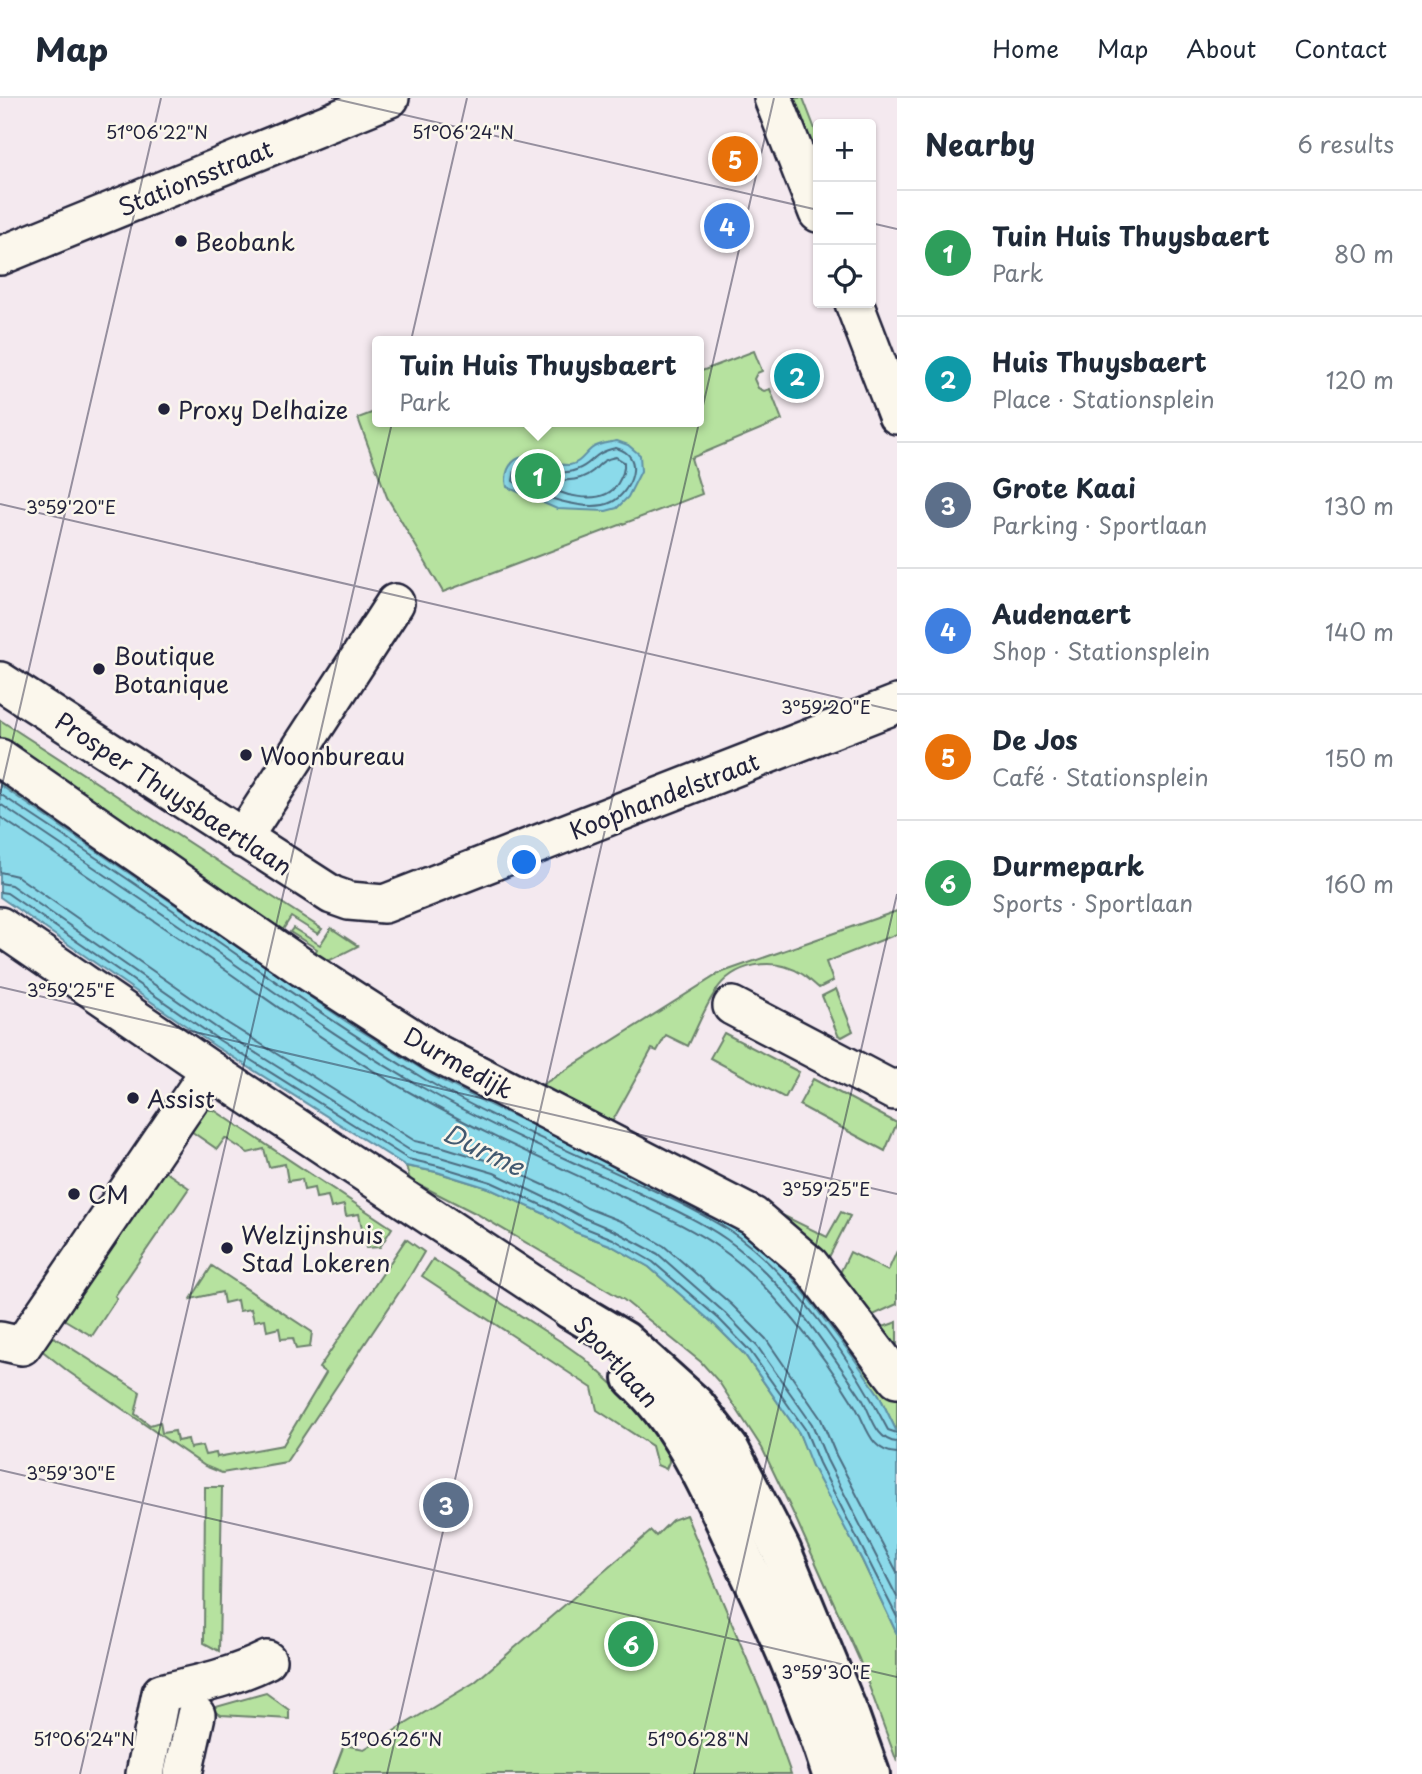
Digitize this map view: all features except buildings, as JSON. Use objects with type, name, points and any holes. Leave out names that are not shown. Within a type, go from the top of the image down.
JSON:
[{"type":"main road","name":"Sportlaan","points":[[570,1309],[611,1359],[642,1387],[669,1417],[689,1450],[783,1645],[832,1774]]},
{"type":"main road","name":"Sportlaan","points":[[570,1309],[632,1349],[695,1405],[729,1449],[786,1561],[849,1715],[870,1774]]},
{"type":"street","points":[[773,98],[813,200]]},
{"type":"street","name":"Stationsstraat","points":[[0,256],[374,101]]},
{"type":"street","points":[[856,308],[897,415]]},
{"type":"street","points":[[242,839],[395,603]]},
{"type":"street","name":"Prosper Thuysbaertlaan","points":[[0,681],[242,839],[332,895],[349,901]]},
{"type":"street","name":"Koophandelstraat","points":[[349,901],[384,904],[897,704]]},
{"type":"street","name":"Durmedijk","points":[[0,758],[303,968],[435,1052],[753,1216],[810,1265],[897,1379]]},
{"type":"street","points":[[0,926],[210,1070],[570,1309]]},
{"type":"street","points":[[732,1006],[896,1091]]},
{"type":"street","points":[[0,1341],[22,1346],[210,1070]]},
{"type":"street","points":[[145,1774],[161,1693],[216,1680],[267,1661]]},
{"type":"street","points":[[183,1774],[196,1715]]},
{"type":"green space","points":[[792,98],[803,98],[813,124],[812,148]]},
{"type":"green space","points":[[754,351],[762,371],[757,373],[754,379],[758,388],[764,391],[770,389],[782,420],[691,458],[702,494],[443,592],[387,497],[358,418],[372,413],[372,427],[704,427],[704,370]]},
{"type":"green space","points":[[0,720],[322,929],[318,934],[291,917],[282,931],[285,934],[315,953],[317,949],[290,932],[293,928],[320,945],[331,928],[358,946],[328,961],[444,1035],[542,1085],[720,973],[897,911],[897,934],[826,962],[833,981],[819,988],[802,974],[779,965],[754,965],[732,974],[715,992],[688,1046],[666,1035],[657,1051],[652,1049],[612,1122],[763,1200],[780,1214],[827,1237],[841,1212],[850,1216],[828,1259],[840,1273],[850,1252],[888,1271],[897,1251],[897,1304],[873,1315],[883,1327],[897,1322],[897,1432],[879,1395],[816,1308],[766,1251],[735,1226],[696,1203],[431,1075],[347,1022],[0,785]]},
{"type":"green space","points":[[836,989],[853,1031],[842,1037],[838,1035],[822,996]]},
{"type":"green space","points":[[724,1033],[799,1072],[785,1098],[710,1058]]},
{"type":"green space","points":[[813,1079],[897,1123],[885,1151],[799,1105]]},
{"type":"green space","points":[[214,1110],[392,1228],[380,1247],[366,1248],[359,1214],[346,1216],[344,1205],[331,1208],[328,1196],[316,1198],[314,1188],[304,1190],[302,1179],[288,1181],[285,1164],[269,1167],[264,1149],[248,1153],[225,1138],[217,1149],[188,1129],[200,1111]]},
{"type":"green space","points":[[406,1166],[488,1188],[547,1215],[575,1232],[610,1245],[649,1267],[745,1355],[799,1433],[897,1634],[897,1762],[859,1659],[796,1519],[762,1448],[719,1382],[701,1362],[624,1300],[477,1214],[410,1180]]},
{"type":"green space","points":[[160,1168],[189,1188],[115,1296],[117,1298],[92,1336],[60,1317]]},
{"type":"green space","points":[[406,1239],[424,1252],[286,1462],[222,1473],[205,1466],[40,1349],[49,1334],[140,1392],[135,1414],[150,1425],[160,1422],[162,1433],[175,1431],[177,1441],[188,1439],[190,1448],[202,1446],[205,1455],[216,1453],[217,1457],[283,1445],[326,1373],[319,1368]]},
{"type":"green space","points":[[433,1259],[584,1358],[642,1411],[668,1447],[669,1462],[666,1469],[657,1465],[652,1446],[597,1410],[592,1388],[422,1276]]},
{"type":"green space","points":[[212,1266],[312,1332],[310,1347],[296,1349],[293,1338],[281,1339],[279,1328],[267,1331],[265,1319],[254,1321],[251,1309],[239,1311],[237,1300],[224,1303],[222,1292],[191,1299]]},
{"type":"green space","points":[[205,1487],[222,1487],[219,1651],[204,1643]]},
{"type":"green space","points":[[686,1515],[766,1704],[791,1774],[333,1774],[344,1745],[364,1749],[475,1682],[651,1531],[656,1536],[672,1520]]},
{"type":"green space","points":[[266,1693],[289,1710],[289,1719],[221,1715],[209,1709]]},
{"type":"water","points":[[617,441],[628,445],[640,455],[641,471],[628,497],[617,508],[606,511],[557,509],[507,487],[507,471],[519,458],[526,456],[570,465],[579,461],[594,447]]},
{"type":"water","name":"Durme","points":[[0,785],[347,1022],[431,1075],[696,1203],[735,1226],[766,1251],[789,1273],[853,1357],[879,1395],[897,1432],[897,1634],[862,1560],[812,1466],[799,1433],[745,1355],[714,1324],[649,1267],[610,1245],[575,1232],[547,1215],[488,1188],[437,1172],[406,1166],[215,1046],[0,897]]},
{"type":"place","name":"De Jos","points":[[735,159]]},
{"type":"place","name":"Audenaert","points":[[727,226]]},
{"type":"place","name":"Beobank","points":[[181,241]]},
{"type":"place","name":"Huis Thuysbaert","points":[[797,376]]},
{"type":"place","name":"Proxy Delhaize","points":[[164,409]]},
{"type":"place","name":"Tuin Huis Thuysbaert","points":[[538,476]]},
{"type":"place","name":"Boutique Botanique","points":[[99,669]]},
{"type":"place","name":"Woonbureau","points":[[246,755]]},
{"type":"place","name":"Assist","points":[[133,1098]]},
{"type":"place","name":"CM","points":[[74,1194]]},
{"type":"place","name":"Welzijnshuis Stad Lokeren","points":[[227,1248]]},
{"type":"place","name":"Grote Kaai","points":[[446,1505]]},
{"type":"place","name":"Durmepark","points":[[631,1644]]}]
